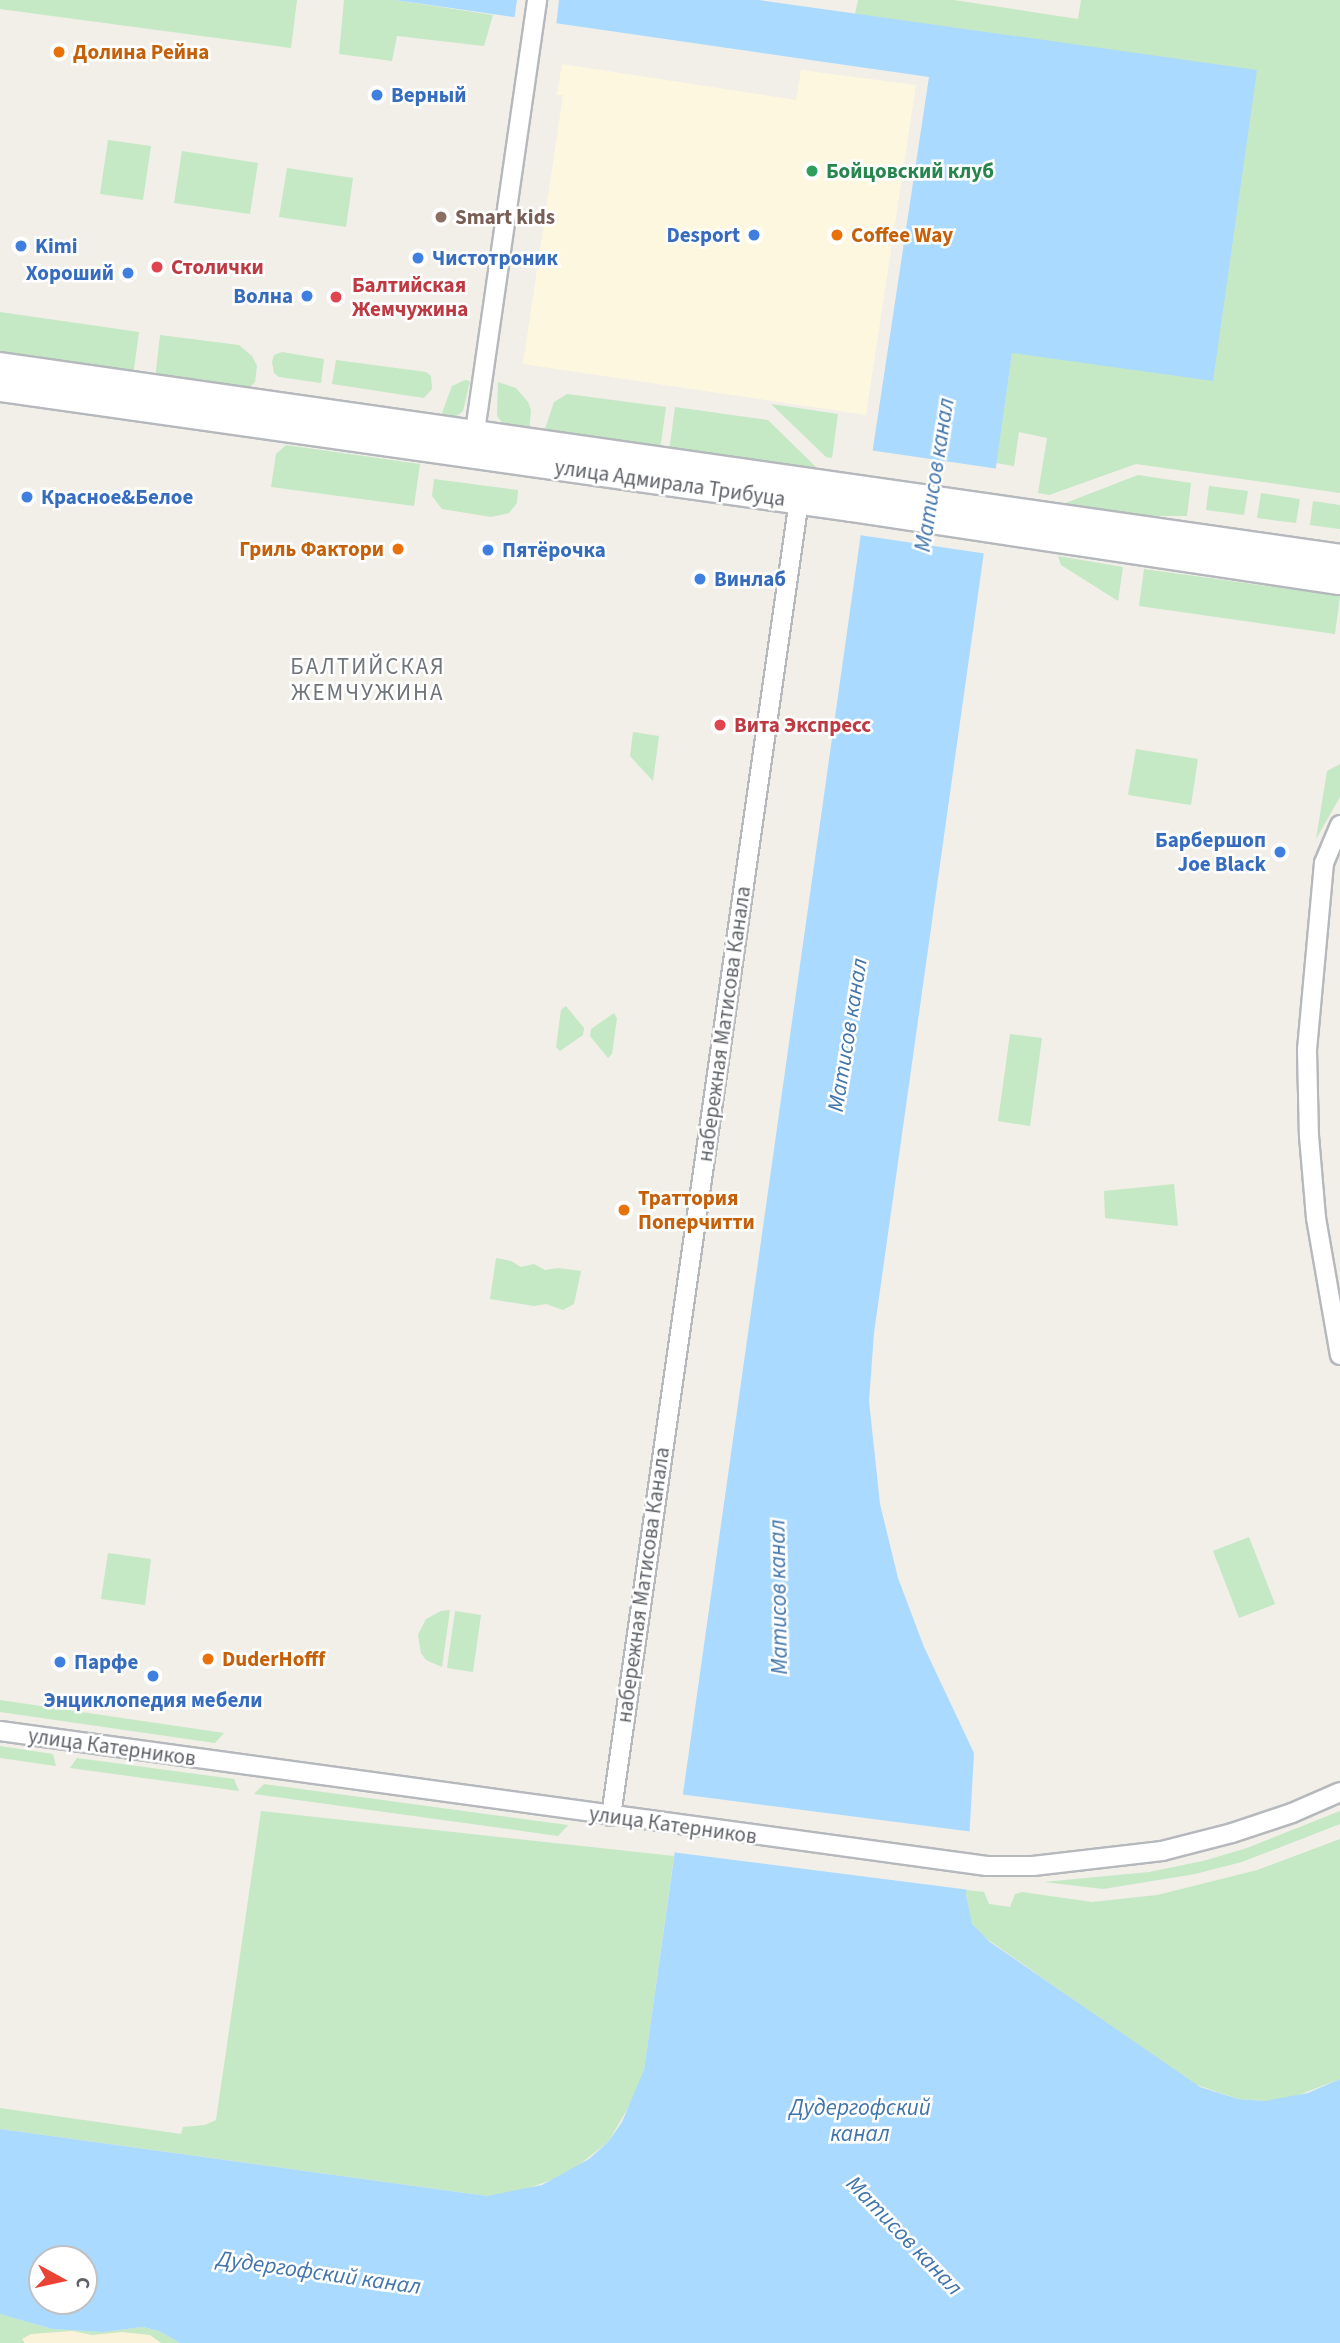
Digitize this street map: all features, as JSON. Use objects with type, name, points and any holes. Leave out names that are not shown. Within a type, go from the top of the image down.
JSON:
[{"type":"street","points":[[473,445],[537,0]]},
{"type":"street","name":"улица Адмирала Трибуца","points":[[0,366],[473,445]]},
{"type":"street","name":"улица Адмирала Трибуца","points":[[0,388],[473,445],[852,498],[1001,520],[1340,581]]},
{"type":"street","name":"набережная Матисова Канала","points":[[611,1816],[801,491]]},
{"type":"street","name":"улица Адмирала Трибуца","points":[[1001,520],[1340,558]]},
{"type":"street","points":[[1340,825],[1324,863],[1307,1049],[1309,1136],[1316,1218],[1340,1355]]},
{"type":"street","name":"улица Катерников","points":[[0,1731],[987,1866],[1047,1865],[1162,1850],[1292,1813],[1340,1792]]},
{"type":"shaded area","points":[[562,64],[796,100],[801,70],[916,85],[866,415],[523,364],[563,95],[557,95]]},
{"type":"green space","points":[[0,0],[297,0],[291,48],[0,9]]},
{"type":"green space","points":[[344,0],[395,0],[493,15],[484,46],[397,36],[392,61],[339,54]]},
{"type":"green space","points":[[858,0],[954,0],[1078,19],[1081,0],[1340,0],[1340,493],[1136,464],[1049,495],[1038,493],[1047,438],[1019,432],[1014,466],[996,463],[1012,353],[1257,71],[855,14]]},
{"type":"green space","points":[[108,140],[151,146],[143,200],[100,194]]},
{"type":"green space","points":[[182,151],[258,163],[250,214],[174,203]]},
{"type":"green space","points":[[287,168],[353,178],[346,227],[279,217]]},
{"type":"green space","points":[[0,312],[139,332],[133,376],[0,357]]},
{"type":"green space","points":[[160,335],[239,345],[252,356],[257,366],[255,382],[251,386],[222,389],[155,379]]},
{"type":"green space","points":[[282,352],[324,359],[321,383],[279,377],[274,373],[272,362],[274,355]]},
{"type":"green space","points":[[336,360],[426,372],[431,376],[432,389],[424,398],[332,384]]},
{"type":"green space","points":[[465,380],[470,381],[463,411],[452,420],[441,416],[452,386]]},
{"type":"green space","points":[[498,382],[516,388],[528,402],[531,410],[529,433],[505,426],[497,416]]},
{"type":"green space","points":[[567,394],[666,407],[660,450],[543,435],[554,402]]},
{"type":"green space","points":[[771,404],[838,414],[832,458],[826,457]]},
{"type":"green space","points":[[675,407],[768,420],[821,472],[669,452]]},
{"type":"green space","points":[[286,445],[420,464],[414,506],[271,487],[276,454]]},
{"type":"green space","points":[[1138,475],[1191,483],[1187,516],[1137,516],[1063,504]]},
{"type":"green space","points":[[434,479],[518,490],[517,503],[509,513],[491,517],[442,509],[432,496]]},
{"type":"green space","points":[[1209,486],[1248,491],[1244,515],[1206,510]]},
{"type":"green space","points":[[1261,493],[1300,499],[1296,523],[1257,518]]},
{"type":"green space","points":[[1313,501],[1340,505],[1340,529],[1310,525]]},
{"type":"green space","points":[[1058,556],[1123,567],[1118,601],[1061,565]]},
{"type":"green space","points":[[1144,569],[1340,596],[1335,634],[1139,606]]},
{"type":"green space","points":[[633,732],[659,736],[653,781],[630,756]]},
{"type":"green space","points":[[1136,749],[1198,759],[1191,805],[1128,795]]},
{"type":"green space","points":[[1340,764],[1340,797],[1316,839],[1327,771]]},
{"type":"green space","points":[[566,1006],[584,1028],[583,1035],[560,1051],[556,1047],[561,1010]]},
{"type":"green space","points":[[614,1013],[617,1018],[612,1054],[608,1058],[590,1036],[591,1029]]},
{"type":"green space","points":[[1010,1034],[1042,1038],[1030,1126],[998,1121]]},
{"type":"green space","points":[[1174,1184],[1178,1226],[1105,1218],[1104,1191]]},
{"type":"green space","points":[[496,1258],[511,1261],[521,1267],[534,1264],[545,1270],[558,1268],[581,1271],[574,1304],[563,1310],[546,1304],[534,1306],[490,1299]]},
{"type":"green space","points":[[1249,1537],[1275,1604],[1239,1618],[1213,1551]]},
{"type":"green space","points":[[108,1553],[151,1559],[145,1605],[101,1599]]},
{"type":"green space","points":[[450,1610],[442,1667],[426,1660],[421,1653],[418,1635],[426,1619],[441,1611]]},
{"type":"green space","points":[[455,1611],[481,1615],[473,1672],[447,1668]]},
{"type":"green space","points":[[0,1700],[224,1733],[215,1743],[0,1712]]},
{"type":"green space","points":[[0,1746],[53,1754],[56,1766],[0,1758]]},
{"type":"green space","points":[[77,1758],[234,1779],[239,1791],[70,1768]]},
{"type":"green space","points":[[264,1784],[568,1825],[558,1836],[254,1794]]},
{"type":"green space","points":[[261,1811],[674,1856],[644,2070],[635,2096],[608,2142],[566,2175],[514,2193],[487,2196],[0,2129],[0,2108],[181,2134],[183,2127],[205,2125],[216,2120]]},
{"type":"green space","points":[[1340,1811],[1340,1824],[1242,1862],[1195,1874],[1103,1889],[1044,1882],[1149,1872],[1203,1861],[1247,1848]]},
{"type":"green space","points":[[1340,1839],[1340,2079],[1291,2098],[1265,2101],[1238,2099],[1191,2083],[983,1936],[972,1924],[967,1910],[966,1890],[984,1892],[989,1904],[1010,1907],[1015,1894],[1022,1892],[1092,1902],[1157,1895],[1257,1870]]},
{"type":"green space","points":[[0,2314],[52,2329],[103,2332],[143,2327],[159,2331],[180,2343],[0,2343]]},
{"type":"sand","points":[[72,2331],[92,2335],[122,2332],[150,2335],[161,2343],[25,2343],[22,2339],[31,2334]]},
{"type":"water","points":[[395,0],[759,0],[1257,70],[1213,381],[1012,353],[874,1333],[869,1401],[880,1504],[898,1578],[924,1647],[974,1753],[966,1895],[972,1924],[990,1942],[1200,2087],[1238,2099],[1265,2101],[1308,2093],[1340,2079],[1340,2343],[180,2343],[159,2331],[143,2327],[103,2332],[52,2329],[0,2314],[0,2129],[487,2196],[542,2185],[589,2159],[608,2142],[622,2122],[644,2070],[873,448],[929,77]]},
{"type":"pier","points":[[517,0],[559,0],[556,27],[514,21]]},
{"type":"pier","points":[[869,450],[999,469],[988,554],[859,535]]},
{"type":"pier","points":[[679,1794],[974,1832],[970,1890],[671,1852]]},
{"type":"place","name":"Долина Рейна","points":[[59,52]]},
{"type":"place","name":"Верный","points":[[377,95]]},
{"type":"place","name":"Бойцовский клуб","points":[[812,171]]},
{"type":"place","name":"Smart kids","points":[[441,217]]},
{"type":"place","name":"Desport","points":[[754,235]]},
{"type":"place","name":"Coffee Way","points":[[837,235]]},
{"type":"place","name":"Kimi","points":[[21,246]]},
{"type":"place","name":"Чистотроник","points":[[418,258]]},
{"type":"place","name":"Столички","points":[[157,267]]},
{"type":"place","name":"Хороший","points":[[128,273]]},
{"type":"place","name":"Волна","points":[[307,296]]},
{"type":"place","name":"Балтийская Жемчужина","points":[[336,297]]},
{"type":"place","name":"Красное&Белое","points":[[27,497]]},
{"type":"place","name":"Гриль Фактори","points":[[398,549]]},
{"type":"place","name":"Пятёрочка","points":[[488,550]]},
{"type":"place","name":"Винлаб","points":[[700,579]]},
{"type":"place","name":"Вита Экспресс","points":[[720,725]]},
{"type":"place","name":"Барбершоп Joe Black","points":[[1280,852]]},
{"type":"place","name":"Траттория Поперчитти","points":[[624,1210]]},
{"type":"place","name":"DuderHofff","points":[[208,1659]]},
{"type":"place","name":"Парфе","points":[[60,1662]]},
{"type":"place","name":"Энциклопедия мебели","points":[[153,1676]]},
{"type":"district","name":"БАЛТИЙСКАЯ ЖЕМЧУЖИНА","points":[[368,680]]},
{"type":"water label","name":"Матисов канал","points":[[935,475]]},
{"type":"water label","name":"Матисов канал","points":[[848,1035]]},
{"type":"water label","name":"Матисов канал","points":[[779,1597]]},
{"type":"water label","name":"Дудергофский канал","points":[[860,2121]]},
{"type":"water label","name":"Матисов канал","points":[[904,2236]]},
{"type":"water label","name":"Дудергофский канал","points":[[319,2273]]}]
